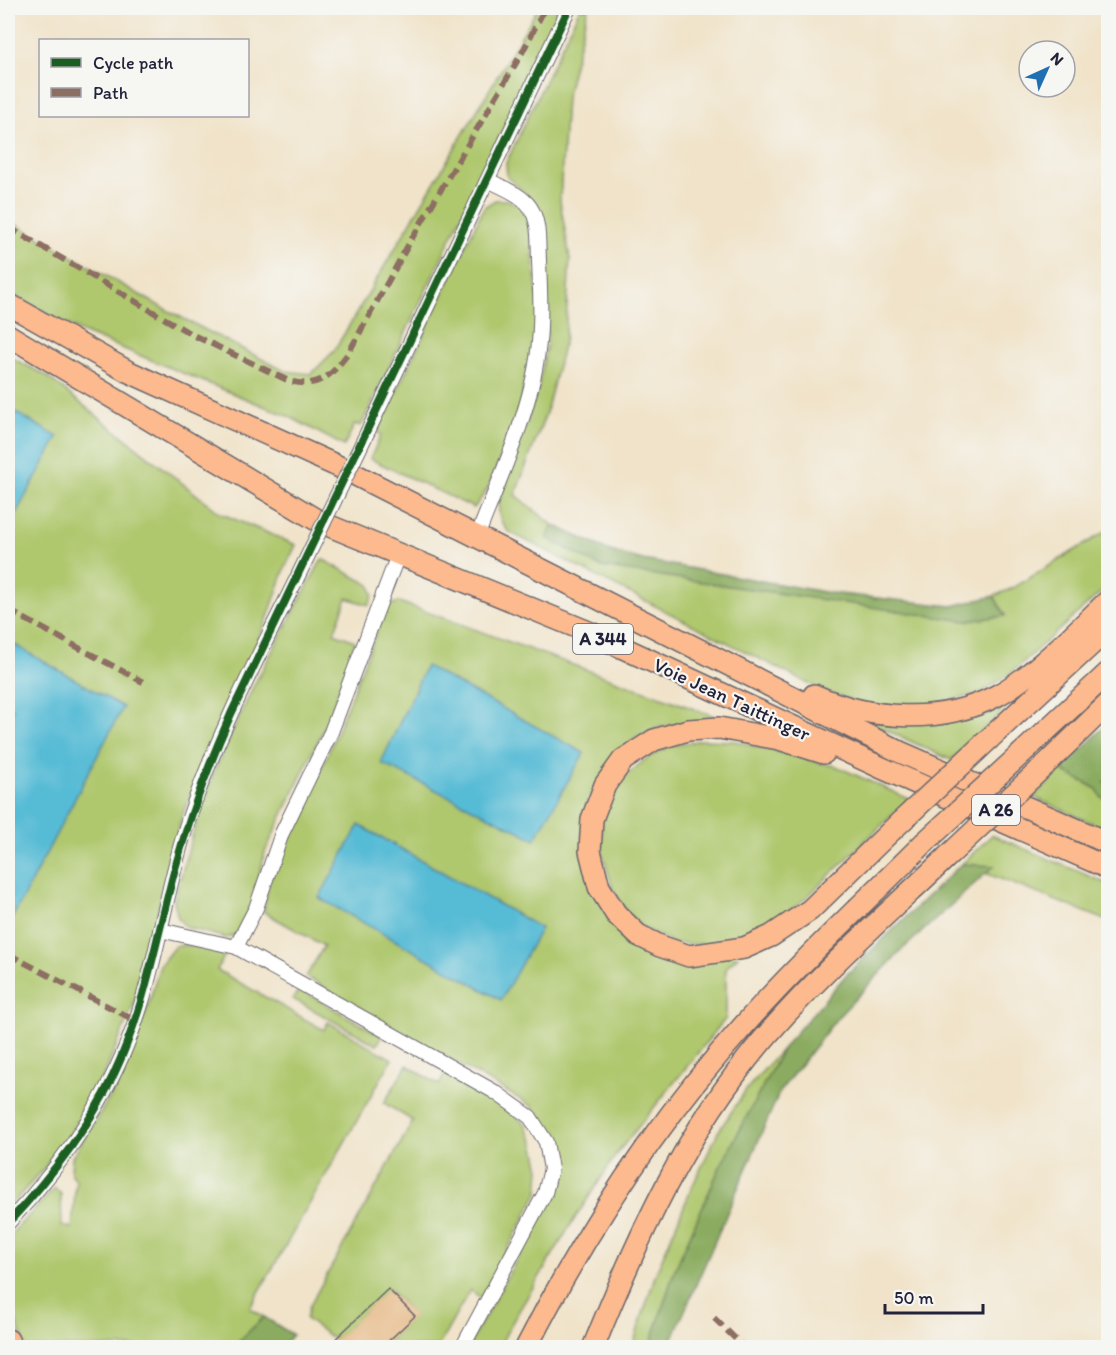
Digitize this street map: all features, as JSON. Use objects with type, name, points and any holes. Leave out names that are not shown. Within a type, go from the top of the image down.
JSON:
[{"type":"highway","points":[[8,304],[127,371]]},
{"type":"highway","points":[[8,319],[83,360],[127,371]]},
{"type":"highway","points":[[8,335],[57,365]]},
{"type":"highway","points":[[8,344],[57,365]]},
{"type":"highway","name":"Voie Jean Taittinger","points":[[57,365],[320,522],[591,633],[882,768],[1108,868]]},
{"type":"highway","name":"Voie Jean Taittinger","points":[[127,371],[344,469],[900,752],[1108,843]]},
{"type":"highway","points":[[742,673],[792,685],[850,709],[892,717],[954,712],[996,696],[1031,673],[1108,601]]},
{"type":"highway","points":[[882,768],[863,769],[845,760],[780,739],[719,728],[688,730],[654,740],[623,760],[605,785],[592,819],[590,851],[599,887],[616,914],[638,935],[689,956],[744,948],[771,936],[810,910],[891,831],[1108,629]]},
{"type":"highway","name":"A 26","points":[[526,1347],[557,1287],[595,1224],[663,1125],[716,1058],[790,976],[924,843],[1108,673]]},
{"type":"highway","name":"A 26","points":[[594,1347],[641,1234],[666,1183],[712,1107],[768,1034],[820,979],[1108,704]]},
{"type":"highway","points":[[8,1340],[10,1347]]},
{"type":"street","points":[[8,1223],[53,1171],[82,1132],[114,1076],[141,1006],[188,822],[206,770],[569,8]]},
{"type":"street","points":[[477,537],[534,376],[540,324],[540,281],[535,216],[528,204],[521,198],[488,180]]},
{"type":"street","points":[[236,947],[256,908],[282,833],[331,732],[398,555]]},
{"type":"street","points":[[160,930],[236,947],[495,1092],[530,1117],[546,1142],[551,1169],[545,1193],[462,1347]]},
{"type":"green space","points":[[538,8],[560,8],[361,426],[355,424],[344,446],[288,416],[80,331],[8,292],[8,220],[163,308],[285,371],[311,374],[334,351]]},
{"type":"green space","points":[[580,8],[588,8],[566,97],[560,201],[570,259],[565,338],[546,413],[515,495],[553,525],[548,538],[601,567],[1005,615],[994,596],[1013,588],[1108,530],[1108,586],[1010,674],[982,692],[926,707],[878,708],[823,691],[509,532],[501,521],[499,500],[538,389],[547,343],[543,232],[537,204],[507,177],[506,163]]},
{"type":"green space","points":[[495,200],[507,200],[520,205],[530,220],[540,324],[515,422],[487,490],[474,508],[370,459],[381,435],[377,433],[484,207]]},
{"type":"green space","points":[[8,356],[45,375],[220,513],[296,545],[285,568],[267,620],[182,816],[134,1004],[102,1080],[68,1137],[41,1172],[8,1208]]},
{"type":"green space","points":[[553,525],[610,551],[643,560],[830,593],[952,606],[994,596],[1005,616],[965,621],[601,567],[547,538]]},
{"type":"green space","points":[[322,559],[370,585],[373,595],[369,605],[347,598],[334,633],[355,641],[331,713],[265,852],[252,906],[236,935],[226,938],[186,927],[178,918],[174,901],[204,794],[254,685]]},
{"type":"green space","points":[[399,602],[714,716],[712,721],[660,727],[635,738],[607,766],[588,799],[582,836],[631,941],[738,956],[726,968],[726,1018],[618,1152],[570,1226],[499,1347],[468,1347],[551,1198],[559,1171],[549,1132],[532,1106],[306,977],[324,946],[264,912],[268,883],[325,761],[385,611],[390,605]]},
{"type":"green space","points":[[1075,644],[951,760],[869,722],[951,718]]},
{"type":"green space","points":[[1108,723],[1108,778],[1104,783],[1108,784],[1108,800],[1101,797],[1097,789],[1061,770]]},
{"type":"green space","points":[[701,740],[735,741],[838,767],[909,799],[806,898],[776,921],[747,935],[714,945],[673,943],[640,926],[628,914],[613,889],[602,852],[602,822],[609,799],[626,775],[649,757],[671,746]]},
{"type":"green space","points":[[1061,770],[1097,789],[1101,797],[1108,800],[1108,830],[1033,797]]},
{"type":"green space","points":[[992,835],[1108,884],[1108,921],[962,864]]},
{"type":"green space","points":[[961,864],[994,866],[902,950],[837,1018],[780,1091],[669,1347],[650,1347],[674,1272],[720,1167],[783,1048],[845,976]]},
{"type":"green space","points":[[186,945],[227,951],[217,970],[324,1030],[328,1022],[392,1059],[250,1308],[264,1317],[239,1341],[250,1347],[26,1347],[8,1303],[8,1237],[55,1188],[61,1194],[62,1226],[72,1228],[76,1180],[71,1173],[72,1157],[116,1088],[147,1010],[160,965],[175,946]]},
{"type":"green space","points":[[299,989],[382,1036],[377,1045],[293,999]]},
{"type":"green space","points":[[783,1048],[720,1167],[674,1272],[650,1347],[632,1348],[656,1273],[718,1132],[746,1090]]},
{"type":"green space","points":[[407,1065],[439,1085],[445,1072],[502,1104],[526,1125],[534,1143],[540,1169],[538,1193],[481,1298],[470,1290],[438,1347],[382,1347],[414,1316],[389,1289],[335,1340],[306,1319],[310,1305],[413,1121],[384,1103]]},
{"type":"green space","points":[[264,1317],[293,1335],[281,1347],[250,1347],[239,1341]]},
{"type":"water","points":[[8,408],[58,437],[8,528]]},
{"type":"water","points":[[8,641],[123,707],[8,926],[8,720],[13,709],[8,706]]},
{"type":"water","points":[[426,666],[584,753],[535,839],[381,763]]},
{"type":"water","points":[[359,825],[541,928],[501,1000],[319,898]]},
{"type":"building","points":[[388,1289],[415,1316],[382,1347],[327,1347]]},
{"type":"marked path","points":[[8,227],[191,334],[289,381],[300,383],[317,381],[331,373],[349,352],[411,240],[522,53],[545,8]]},
{"type":"marked path","points":[[8,610],[143,682]]},
{"type":"marked path","points":[[8,954],[136,1021]]},
{"type":"marked path","points":[[714,1318],[745,1348]]},
{"type":"cycle path","points":[[8,1223],[66,1154],[91,1116],[113,1076],[141,1001],[186,831],[231,714],[569,8]]}]
